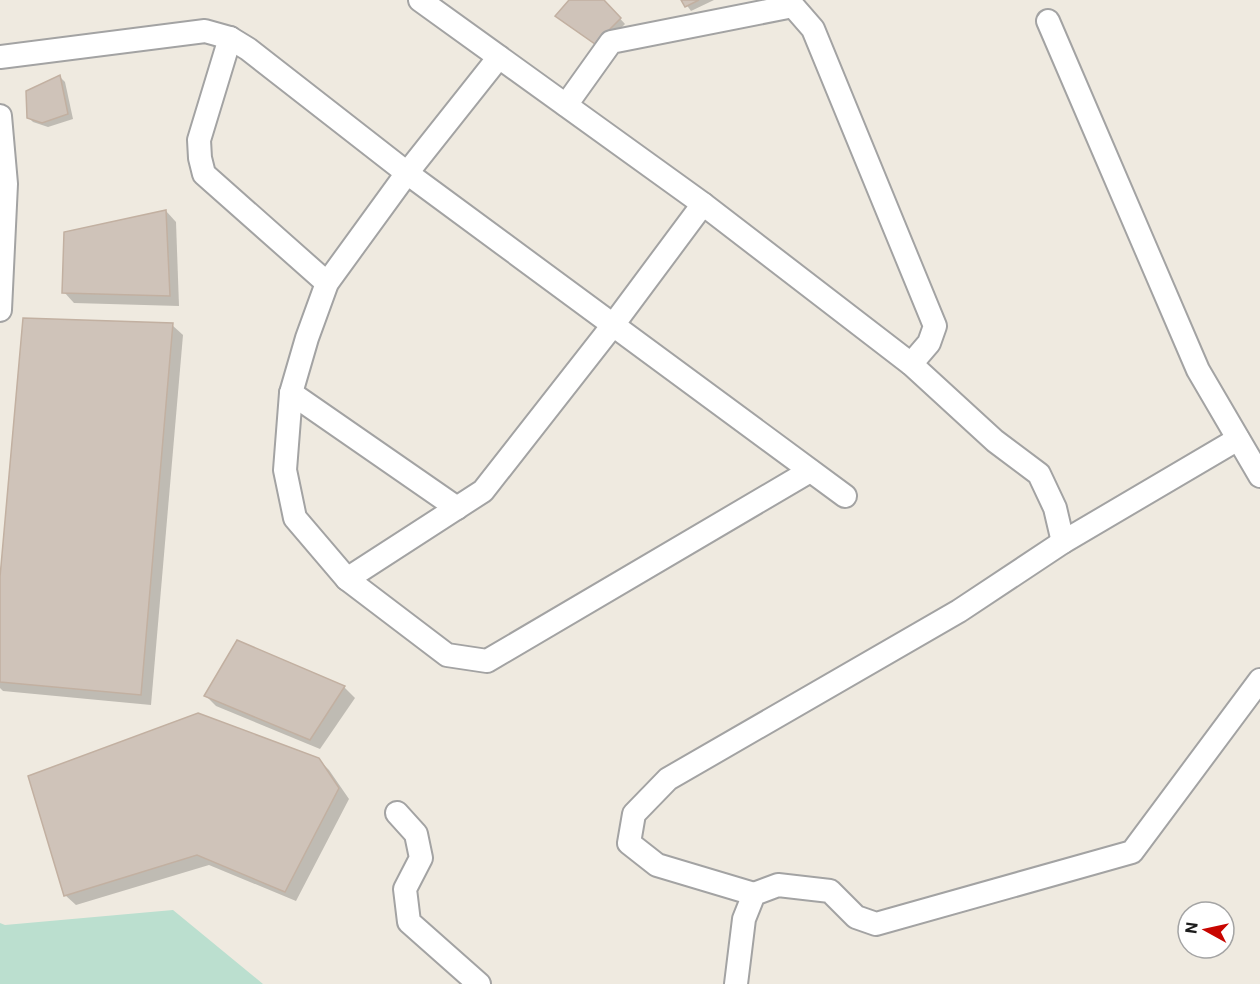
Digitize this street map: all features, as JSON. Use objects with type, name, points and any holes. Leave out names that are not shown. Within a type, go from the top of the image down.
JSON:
[{"type":"street","points":[[420,0],[703,204],[911,364],[995,441],[1039,474],[1055,508],[1063,542]]},
{"type":"street","points":[[566,105],[611,42],[793,6],[813,29],[936,326],[929,343],[911,364]]},
{"type":"street","points":[[1048,21],[1198,370],[1260,476]]},
{"type":"street","points":[[0,57],[205,31],[230,38],[248,49],[407,173],[845,496]]},
{"type":"street","points":[[230,38],[200,140],[200,158],[204,174],[327,283]]},
{"type":"street","points":[[499,57],[407,173],[327,283],[307,338],[291,393],[285,470],[295,518],[347,579],[447,655],[486,661],[810,471]]},
{"type":"street","points":[[0,116],[6,184],[0,310]]},
{"type":"street","points":[[347,579],[483,491],[613,325],[703,204]]},
{"type":"street","points":[[291,393],[457,508]]},
{"type":"street","points":[[1238,439],[1063,542],[959,611],[668,779],[634,814],[629,843],[657,866],[754,894],[778,885],[830,891],[856,917],[876,924],[1132,852],[1260,680]]},
{"type":"street","points":[[397,813],[416,834],[421,858],[405,889],[409,922],[479,984]]},
{"type":"street","points":[[736,984],[744,919],[754,894]]},
{"type":"green space","points":[[173,910],[263,984],[0,984],[0,923],[5,925]]},
{"type":"building","points":[[569,0],[604,0],[621,18],[595,44],[555,16]]},
{"type":"building","points":[[681,0],[699,0],[685,7]]},
{"type":"building","points":[[60,75],[68,114],[42,123],[27,118],[26,91]]},
{"type":"building","points":[[166,210],[170,296],[62,293],[64,232]]},
{"type":"building","points":[[23,318],[173,323],[141,695],[0,682],[0,577]]},
{"type":"building","points":[[237,640],[345,686],[310,740],[204,696]]},
{"type":"building","points":[[198,713],[319,758],[339,788],[285,892],[197,855],[64,896],[28,776]]}]
